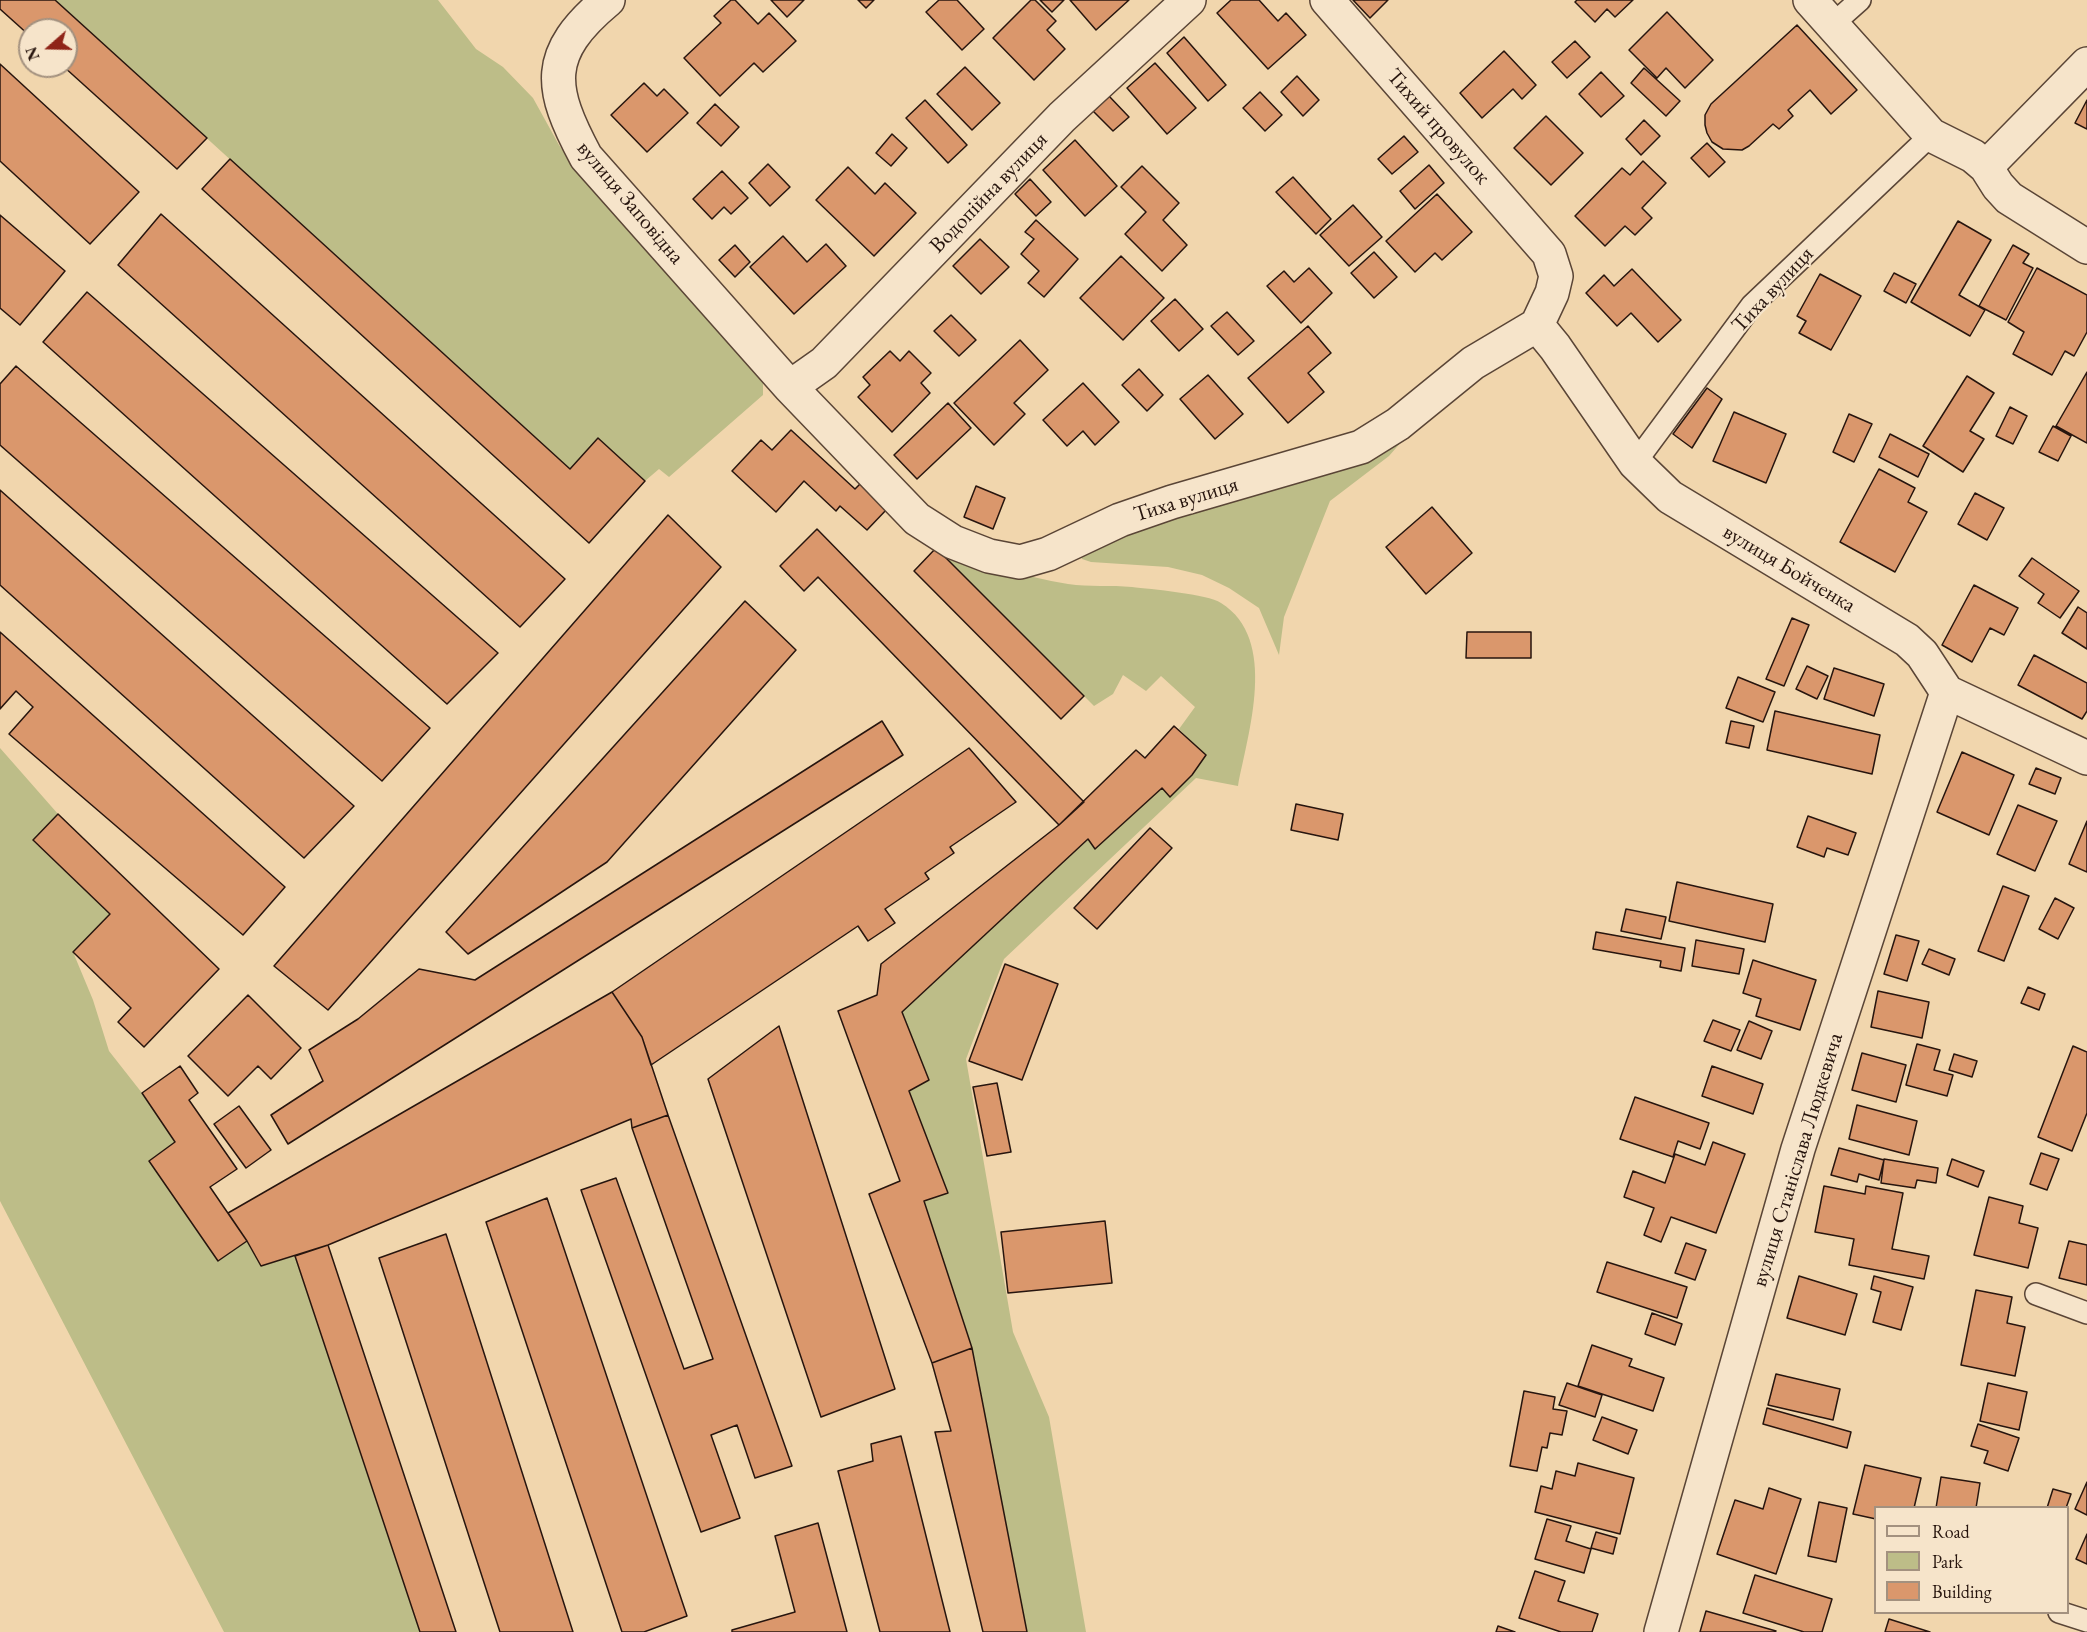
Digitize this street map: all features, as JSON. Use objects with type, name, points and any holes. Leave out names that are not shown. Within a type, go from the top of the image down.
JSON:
[{"type":"street","name":"вулиця Заповідна","points":[[608,0],[590,15],[568,44],[557,73],[559,96],[568,125],[586,157],[790,387]]},
{"type":"street","name":"Водопійна вулиця","points":[[790,387],[824,363],[1062,117],[1189,0]]},
{"type":"street","name":"Тихий провулок","points":[[1327,0],[1549,254],[1556,276],[1552,293],[1537,325]]},
{"type":"street","points":[[1810,0],[1931,135],[1972,156],[1986,168],[2009,198],[2087,247]]},
{"type":"street","points":[[1986,168],[2087,64]]},
{"type":"street","name":"Тиха вулиця","points":[[790,387],[917,519],[953,542],[989,556],[1020,562],[1048,554],[1120,520],[1173,502],[1361,447],[1398,424],[1473,363],[1537,325]]},
{"type":"street","name":"вулиця Бойченка","points":[[1537,325],[1555,347],[1635,463],[1670,497],[1907,640],[1922,654],[1947,692]]},
{"type":"street","points":[[1947,692],[2087,758]]},
{"type":"street","name":"вулиця Станіслава Людкевича","points":[[1660,1632],[1798,1149],[1947,692]]},
{"type":"lane","points":[[1833,24],[1860,0]]},
{"type":"lane","name":"Тиха вулиця","points":[[1635,463],[1752,305],[1931,135]]},
{"type":"lane","points":[[2036,1294],[2087,1313]]},
{"type":"lane","points":[[2066,1614],[2087,1621]]},
{"type":"green space","points":[[55,0],[438,0],[476,49],[503,67],[533,98],[559,145],[575,168],[763,383],[763,395],[669,477],[659,469],[645,481],[598,439],[570,469],[78,21],[78,18],[75,18]]},
{"type":"green space","points":[[1423,417],[1389,456],[1330,501],[1284,617],[1279,655],[1259,608],[1229,588],[1202,575],[1168,567],[1091,562],[1082,559],[1080,551]]},
{"type":"green space","points":[[936,548],[1051,581],[1076,585],[1124,586],[1214,600],[1221,603],[1239,619],[1250,639],[1255,663],[1252,714],[1238,786],[1196,778],[1004,959],[966,1059],[1013,1332],[1049,1417],[1086,1632],[1027,1632],[972,1348],[924,1201],[947,1192],[909,1091],[929,1080],[902,1012],[1088,839],[1095,849],[1162,788],[1170,797],[1192,775],[1205,755],[1179,729],[1195,707],[1161,676],[1146,691],[1123,675],[1113,694],[1094,706]]},
{"type":"green space","points":[[0,748],[58,814],[33,841],[110,914],[73,952],[93,1000],[109,1051],[142,1093],[175,1142],[149,1161],[218,1261],[247,1241],[261,1266],[295,1256],[420,1632],[224,1632],[0,1201]]},
{"type":"building","points":[[0,0],[55,0],[75,18],[18,18],[18,25],[0,9]]},
{"type":"building","points":[[731,0],[735,0],[758,24],[769,13],[796,41],[763,72],[754,63],[720,96],[684,58],[721,23],[714,16]]},
{"type":"building","points":[[771,0],[804,0],[787,17]]},
{"type":"building","points":[[858,0],[874,0],[866,8]]},
{"type":"building","points":[[939,0],[957,0],[984,29],[962,50],[926,12]]},
{"type":"building","points":[[1031,0],[1035,0],[1056,21],[1047,30],[1065,49],[1034,80],[993,38]]},
{"type":"building","points":[[1040,0],[1064,0],[1052,12]]},
{"type":"building","points":[[1070,0],[1129,0],[1096,30]]},
{"type":"building","points":[[1231,0],[1259,0],[1278,21],[1286,13],[1306,35],[1268,69],[1217,13]]},
{"type":"building","points":[[1353,0],[1388,0],[1370,18]]},
{"type":"building","points":[[1577,0],[1633,0],[1615,17],[1607,9],[1595,22],[1575,2]]},
{"type":"building","points":[[1667,12],[1713,60],[1685,88],[1666,68],[1657,78],[1629,50]]},
{"type":"building","points":[[78,21],[207,138],[177,169],[76,78]]},
{"type":"building","points":[[1797,25],[1857,90],[1831,114],[1810,90],[1788,110],[1793,116],[1779,129],[1773,124],[1742,150],[1723,149],[1712,142],[1705,125],[1705,115],[1711,104]]},
{"type":"building","points":[[1184,37],[1226,85],[1208,101],[1167,53]]},
{"type":"building","points":[[1575,41],[1590,57],[1567,78],[1552,62]]},
{"type":"building","points":[[1504,51],[1536,85],[1522,99],[1513,89],[1482,118],[1460,93]]},
{"type":"building","points":[[1155,63],[1196,108],[1167,134],[1127,88]]},
{"type":"building","points":[[0,64],[139,192],[90,244],[0,161]]},
{"type":"building","points":[[965,67],[1000,103],[972,130],[937,94]]},
{"type":"building","points":[[1644,68],[1680,101],[1666,116],[1631,83]]},
{"type":"building","points":[[1601,72],[1624,96],[1601,117],[1579,94]]},
{"type":"building","points":[[1297,76],[1319,100],[1303,116],[1281,92]]},
{"type":"building","points":[[644,83],[657,96],[664,89],[688,113],[647,152],[611,115]]},
{"type":"building","points":[[1260,92],[1282,115],[1265,131],[1243,108]]},
{"type":"building","points":[[1108,95],[1129,117],[1113,131],[1092,110]]},
{"type":"building","points":[[925,100],[967,145],[948,163],[906,118]]},
{"type":"building","points":[[2087,100],[2087,129],[2075,123]]},
{"type":"building","points":[[715,104],[739,127],[721,146],[697,123]]},
{"type":"building","points":[[1546,116],[1583,153],[1551,185],[1514,148]]},
{"type":"building","points":[[1644,120],[1660,136],[1641,155],[1626,139]]},
{"type":"building","points":[[892,134],[907,148],[891,166],[876,153]]},
{"type":"building","points":[[1404,136],[1418,152],[1392,174],[1378,159]]},
{"type":"building","points":[[1075,140],[1117,186],[1085,216],[1043,170]]},
{"type":"building","points":[[1707,143],[1725,162],[1709,177],[1691,158]]},
{"type":"building","points":[[230,159],[570,469],[598,438],[645,481],[589,543],[202,189]]},
{"type":"building","points":[[1643,161],[1666,183],[1642,208],[1652,218],[1635,235],[1625,226],[1605,246],[1575,216],[1622,168],[1630,175]]},
{"type":"building","points":[[768,164],[790,187],[770,206],[749,183]]},
{"type":"building","points":[[1429,165],[1444,183],[1415,209],[1400,191]]},
{"type":"building","points":[[1142,166],[1179,203],[1163,220],[1187,245],[1162,271],[1125,234],[1146,212],[1121,187]]},
{"type":"building","points":[[848,167],[875,194],[885,183],[916,213],[874,256],[816,200]]},
{"type":"building","points":[[722,171],[748,198],[731,214],[724,207],[712,219],[693,199]]},
{"type":"building","points":[[1293,177],[1331,219],[1316,234],[1276,192]]},
{"type":"building","points":[[1030,179],[1051,202],[1036,216],[1015,194]]},
{"type":"building","points":[[1437,194],[1472,232],[1442,260],[1435,253],[1415,272],[1386,241]]},
{"type":"building","points":[[1353,205],[1382,237],[1349,266],[1320,235]]},
{"type":"building","points":[[161,214],[565,579],[520,627],[118,265]]},
{"type":"building","points":[[0,215],[65,271],[20,325],[0,308]]},
{"type":"building","points":[[1036,220],[1078,259],[1044,297],[1028,283],[1039,271],[1021,254],[1034,239],[1025,232]]},
{"type":"building","points":[[1958,221],[1991,240],[1959,295],[1985,310],[1970,336],[1911,302]]},
{"type":"building","points":[[783,236],[807,262],[826,244],[846,266],[794,314],[750,267]]},
{"type":"building","points":[[980,239],[1009,267],[981,294],[953,266]]},
{"type":"building","points":[[735,245],[750,262],[735,277],[719,260]]},
{"type":"building","points":[[2013,245],[2029,254],[2023,263],[2033,268],[2006,320],[1979,306]]},
{"type":"building","points":[[1374,252],[1397,277],[1374,298],[1351,273]]},
{"type":"building","points":[[1121,256],[1164,298],[1123,340],[1080,298]]},
{"type":"building","points":[[1309,268],[1332,293],[1301,323],[1267,286],[1284,271],[1294,282]]},
{"type":"building","points":[[2037,268],[2087,295],[2087,332],[2074,356],[2065,351],[2052,375],[2013,354],[2024,332],[2008,322]]},
{"type":"building","points":[[1632,269],[1681,320],[1658,342],[1631,313],[1617,326],[1586,293],[1604,275],[1614,286]]},
{"type":"building","points":[[1894,273],[1916,284],[1906,303],[1884,291]]},
{"type":"building","points":[[1820,274],[1861,296],[1831,350],[1799,333],[1806,321],[1797,316]]},
{"type":"building","points":[[87,292],[498,653],[447,704],[43,342]]},
{"type":"building","points":[[1175,299],[1203,329],[1179,351],[1151,321]]},
{"type":"building","points":[[1227,312],[1254,341],[1238,355],[1211,326]]},
{"type":"building","points":[[951,315],[976,340],[959,356],[934,331]]},
{"type":"building","points":[[1308,326],[1331,353],[1308,373],[1324,392],[1288,423],[1248,378]]},
{"type":"building","points":[[1020,340],[1048,370],[1014,403],[1025,414],[994,445],[954,403]]},
{"type":"building","points":[[890,351],[900,361],[909,351],[931,373],[921,383],[930,393],[892,432],[858,397],[870,385],[863,377]]},
{"type":"building","points":[[16,366],[430,728],[382,781],[0,445],[0,384]]},
{"type":"building","points":[[1139,369],[1163,395],[1147,411],[1122,385]]},
{"type":"building","points":[[2087,372],[2087,443],[2056,426]]},
{"type":"building","points":[[1208,375],[1243,414],[1215,439],[1180,399]]},
{"type":"building","points":[[1967,376],[1994,393],[1970,431],[1984,439],[1963,472],[1923,446]]},
{"type":"building","points":[[1083,383],[1119,422],[1095,445],[1083,431],[1067,446],[1043,420]]},
{"type":"building","points":[[1707,388],[1722,399],[1692,448],[1673,434]]},
{"type":"building","points":[[948,403],[971,428],[917,479],[894,455]]},
{"type":"building","points":[[2010,407],[2027,416],[2013,444],[1996,436]]},
{"type":"building","points":[[1734,412],[1786,434],[1766,483],[1713,461]]},
{"type":"building","points":[[1849,414],[1872,424],[1854,462],[1833,452]]},
{"type":"building","points":[[2053,426],[2071,436],[2058,461],[2039,452]]},
{"type":"building","points":[[791,430],[855,489],[861,483],[888,508],[867,530],[840,506],[836,511],[804,481],[776,512],[732,471],[761,440],[772,450]]},
{"type":"building","points":[[1890,434],[1929,454],[1918,477],[1879,457]]},
{"type":"building","points":[[1879,469],[1915,488],[1908,502],[1927,512],[1895,572],[1840,542]]},
{"type":"building","points":[[976,486],[1005,498],[993,529],[964,517]]},
{"type":"building","points":[[0,490],[354,806],[304,858],[0,585]]},
{"type":"building","points":[[1975,493],[2004,508],[1987,540],[1958,524]]},
{"type":"building","points":[[1432,507],[1472,553],[1426,594],[1386,547]]},
{"type":"building","points":[[668,515],[721,567],[328,1010],[274,966]]},
{"type":"building","points":[[817,529],[1084,802],[1059,825],[818,577],[804,591],[780,566]]},
{"type":"building","points":[[936,548],[1084,696],[1061,719],[914,571]]},
{"type":"building","points":[[2032,558],[2079,591],[2060,618],[2038,603],[2044,594],[2019,576]]},
{"type":"building","points":[[1974,585],[2018,608],[2004,635],[1990,628],[1972,662],[1942,645]]},
{"type":"building","points":[[745,601],[796,650],[607,862],[468,954],[446,932]]},
{"type":"building","points":[[2078,607],[2087,613],[2087,649],[2062,633]]},
{"type":"building","points":[[1792,618],[1809,625],[1784,686],[1766,679]]},
{"type":"building","points":[[0,632],[285,887],[243,935],[9,734],[33,707],[16,691],[0,709]]},
{"type":"building","points":[[1467,632],[1531,632],[1531,658],[1466,658]]},
{"type":"building","points":[[2034,655],[2087,683],[2087,711],[2082,719],[2018,685]]},
{"type":"building","points":[[1807,666],[1828,676],[1817,699],[1796,689]]},
{"type":"building","points":[[1834,668],[1884,684],[1874,716],[1824,699]]},
{"type":"building","points":[[1738,677],[1775,692],[1763,722],[1726,708]]},
{"type":"building","points":[[1775,711],[1880,735],[1872,774],[1767,750]]},
{"type":"building","points":[[882,721],[903,755],[288,1144],[271,1115],[323,1081],[309,1050],[358,1019],[419,969],[475,980]]},
{"type":"building","points":[[1731,721],[1754,726],[1749,748],[1726,743]]},
{"type":"building","points":[[1174,726],[1206,755],[1192,775],[1170,797],[1162,788],[1095,849],[1088,839],[902,1012],[929,1080],[909,1091],[948,1193],[924,1201],[972,1348],[932,1363],[869,1194],[900,1181],[838,1011],[877,995],[881,964],[1059,825],[1136,750],[1145,758]]},
{"type":"building","points":[[969,748],[1016,802],[950,847],[954,853],[925,873],[929,879],[885,909],[895,923],[868,941],[858,926],[651,1065],[642,1037],[612,992]]},
{"type":"building","points":[[1962,752],[2014,775],[1989,835],[1937,812]]},
{"type":"building","points":[[2036,768],[2061,778],[2055,794],[2029,784]]},
{"type":"building","points":[[1296,804],[1343,814],[1338,840],[1291,830]]},
{"type":"building","points":[[2018,805],[2057,821],[2035,871],[1997,854]]},
{"type":"building","points":[[58,814],[219,969],[144,1047],[118,1022],[131,1008],[73,952],[110,914],[33,840]]},
{"type":"building","points":[[1808,816],[1856,833],[1848,855],[1827,848],[1824,857],[1797,847]]},
{"type":"building","points":[[2087,821],[2087,872],[2069,864]]},
{"type":"building","points":[[1150,828],[1172,848],[1097,929],[1074,908]]},
{"type":"building","points":[[1677,882],[1773,904],[1765,942],[1669,921]]},
{"type":"building","points":[[2003,886],[2029,896],[2004,961],[1978,951]]},
{"type":"building","points":[[2055,898],[2074,908],[2058,939],[2039,929]]},
{"type":"building","points":[[1626,909],[1666,917],[1661,939],[1621,931]]},
{"type":"building","points":[[1596,932],[1685,948],[1681,971],[1660,967],[1661,961],[1593,949]]},
{"type":"building","points":[[1896,935],[1919,941],[1907,981],[1884,974]]},
{"type":"building","points":[[1696,940],[1744,949],[1739,974],[1692,966]]},
{"type":"building","points":[[1929,949],[1955,959],[1949,975],[1922,964]]},
{"type":"building","points":[[1753,960],[1816,980],[1800,1030],[1756,1016],[1761,999],[1743,993]]},
{"type":"building","points":[[1005,964],[1058,984],[1022,1080],[969,1061]]},
{"type":"building","points":[[2028,987],[2045,994],[2039,1010],[2021,1003]]},
{"type":"building","points":[[1878,991],[1929,1002],[1922,1038],[1871,1027]]},
{"type":"building","points":[[612,992],[642,1037],[668,1115],[632,1128],[631,1119],[328,1245],[261,1266],[228,1213]]},
{"type":"building","points":[[248,995],[301,1048],[271,1079],[258,1066],[228,1096],[188,1056]]},
{"type":"building","points":[[1713,1020],[1740,1030],[1731,1051],[1704,1041]]},
{"type":"building","points":[[1749,1021],[1772,1031],[1761,1059],[1737,1050]]},
{"type":"building","points":[[779,1026],[895,1389],[821,1417],[708,1079]]},
{"type":"building","points":[[1917,1044],[1940,1050],[1934,1070],[1953,1075],[1947,1096],[1906,1085]]},
{"type":"building","points":[[2073,1046],[2087,1052],[2087,1113],[2072,1151],[2038,1137]]},
{"type":"building","points":[[1862,1053],[1906,1065],[1896,1102],[1852,1090]]},
{"type":"building","points":[[1954,1054],[1977,1061],[1972,1077],[1949,1070]]},
{"type":"building","points":[[180,1066],[198,1093],[189,1100],[237,1169],[210,1187],[247,1241],[218,1261],[149,1161],[175,1142],[142,1093]]},
{"type":"building","points":[[1712,1066],[1763,1084],[1753,1114],[1702,1096]]},
{"type":"building","points":[[997,1083],[1011,1152],[987,1156],[973,1087]]},
{"type":"building","points":[[1635,1097],[1709,1123],[1700,1149],[1678,1141],[1673,1157],[1620,1139]]},
{"type":"building","points":[[1857,1105],[1917,1121],[1909,1155],[1849,1139]]},
{"type":"building","points":[[239,1106],[271,1150],[246,1168],[214,1124]]},
{"type":"building","points":[[668,1115],[792,1466],[755,1478],[737,1425],[711,1435],[740,1518],[701,1532],[581,1190],[616,1178],[684,1369],[713,1359],[632,1128]]},
{"type":"building","points":[[1713,1142],[1745,1154],[1716,1233],[1671,1217],[1661,1242],[1644,1235],[1654,1208],[1624,1197],[1633,1171],[1665,1183],[1675,1154],[1705,1165]]},
{"type":"building","points":[[1839,1148],[1884,1160],[1879,1180],[1859,1174],[1857,1182],[1831,1175]]},
{"type":"building","points":[[2041,1153],[2059,1159],[2047,1190],[2030,1184]]},
{"type":"building","points":[[1884,1159],[1938,1168],[1936,1183],[1917,1180],[1915,1188],[1881,1183]]},
{"type":"building","points":[[1952,1159],[1984,1171],[1978,1187],[1947,1175]]},
{"type":"building","points":[[1824,1186],[1865,1194],[1866,1186],[1903,1193],[1892,1249],[1929,1256],[1924,1279],[1849,1265],[1854,1239],[1815,1232]]},
{"type":"building","points":[[1989,1197],[2023,1206],[2019,1223],[2038,1228],[2028,1268],[1974,1255]]},
{"type":"building","points":[[547,1198],[687,1616],[644,1632],[622,1632],[486,1222]]},
{"type":"building","points":[[1105,1221],[1112,1283],[1008,1293],[1001,1232]]},
{"type":"building","points":[[446,1234],[573,1632],[500,1632],[379,1258]]},
{"type":"building","points":[[2069,1241],[2087,1245],[2087,1285],[2059,1278]]},
{"type":"building","points":[[1686,1243],[1706,1250],[1695,1280],[1675,1273]]},
{"type":"building","points":[[328,1245],[456,1632],[420,1632],[295,1256]]},
{"type":"building","points":[[1607,1262],[1687,1287],[1677,1318],[1597,1292]]},
{"type":"building","points":[[1799,1276],[1857,1294],[1845,1335],[1787,1318]]},
{"type":"building","points":[[1874,1276],[1913,1287],[1901,1330],[1873,1322],[1881,1292],[1871,1289]]},
{"type":"building","points":[[1976,1290],[2012,1297],[2007,1323],[2025,1327],[2015,1376],[1961,1365]]},
{"type":"building","points":[[1652,1313],[1682,1324],[1675,1345],[1645,1334]]},
{"type":"building","points":[[1592,1345],[1632,1359],[1629,1366],[1664,1378],[1653,1411],[1578,1386]]},
{"type":"building","points":[[972,1348],[1027,1632],[983,1632],[935,1432],[951,1431],[932,1363]]},
{"type":"building","points":[[1776,1374],[1840,1389],[1833,1420],[1768,1405]]},
{"type":"building","points":[[1567,1383],[1602,1395],[1595,1417],[1559,1405]]},
{"type":"building","points":[[1988,1383],[2027,1392],[2019,1430],[1980,1421]]},
{"type":"building","points":[[1524,1391],[1555,1397],[1553,1409],[1567,1411],[1562,1435],[1550,1433],[1547,1448],[1542,1447],[1537,1471],[1510,1466]]},
{"type":"building","points":[[1767,1408],[1851,1432],[1847,1448],[1763,1424]]},
{"type":"building","points":[[1602,1417],[1637,1430],[1628,1454],[1593,1440]]},
{"type":"building","points":[[1978,1424],[2019,1438],[2008,1471],[1984,1463],[1988,1451],[1971,1446]]},
{"type":"building","points":[[901,1436],[950,1632],[880,1632],[838,1471],[873,1461],[871,1444]]},
{"type":"building","points":[[1578,1463],[1634,1478],[1620,1534],[1535,1512],[1541,1486],[1552,1489],[1556,1471],[1575,1476]]},
{"type":"building","points":[[1865,1465],[1921,1478],[1914,1506],[1874,1506],[1874,1519],[1853,1514]]},
{"type":"building","points":[[1941,1477],[1980,1483],[1976,1506],[1936,1506]]},
{"type":"building","points":[[2087,1482],[2087,1515],[2075,1509]]},
{"type":"building","points":[[1769,1488],[1801,1499],[1776,1574],[1717,1554],[1735,1500],[1763,1509]]},
{"type":"building","points":[[2053,1489],[2071,1494],[2067,1506],[2048,1506]]},
{"type":"building","points":[[1819,1502],[1847,1508],[1836,1562],[1808,1556]]},
{"type":"building","points":[[1547,1519],[1571,1526],[1566,1541],[1591,1549],[1584,1573],[1535,1559]]},
{"type":"building","points":[[818,1523],[847,1632],[732,1632],[732,1630],[795,1612],[775,1536]]},
{"type":"building","points":[[1596,1532],[1617,1538],[1613,1554],[1591,1548]]},
{"type":"building","points":[[2087,1534],[2087,1564],[2076,1559]]},
{"type":"building","points":[[1535,1571],[1565,1581],[1558,1601],[1598,1614],[1592,1632],[1561,1632],[1519,1618]]},
{"type":"building","points":[[1755,1575],[1832,1599],[1822,1632],[1804,1632],[1743,1613]]},
{"type":"building","points":[[1706,1611],[1776,1631],[1700,1632]]},
{"type":"building","points":[[1889,1619],[1930,1632],[1885,1632]]},
{"type":"building","points":[[1498,1626],[1515,1632],[1496,1632]]}]
